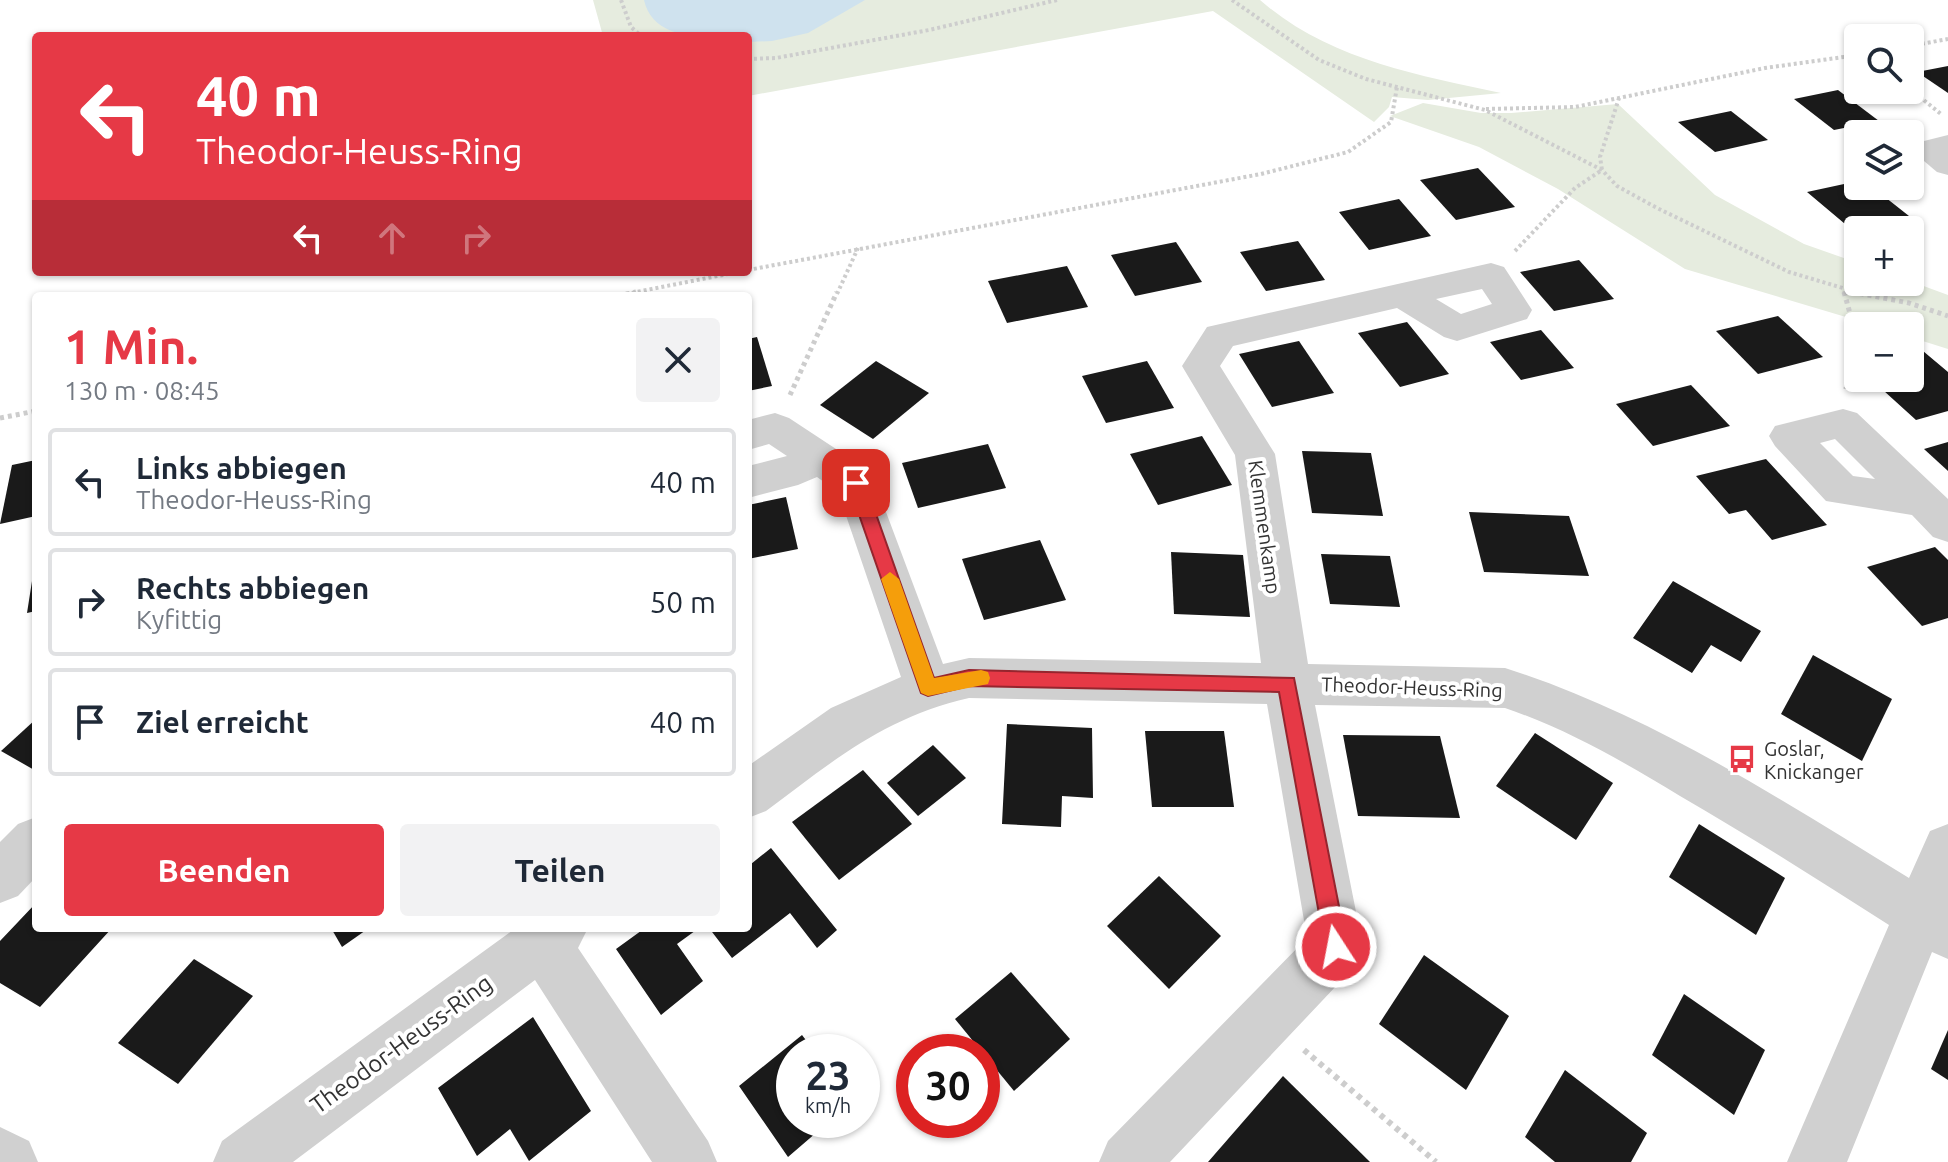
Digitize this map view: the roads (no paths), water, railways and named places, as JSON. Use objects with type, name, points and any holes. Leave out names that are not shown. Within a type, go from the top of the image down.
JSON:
[{"type":"street","points":[[1948,145],[1927,150],[1948,165]]},
{"type":"street","name":"Klemmenkamp","points":[[1287,683],[1255,454],[1201,366],[1220,336],[1491,275]]},
{"type":"street","points":[[1843,423],[1935,513],[1841,490],[1789,436],[1843,423]]},
{"type":"street","points":[[761,432],[816,456],[856,483],[928,687]]},
{"type":"street","points":[[752,481],[798,470],[816,456]]},
{"type":"street","name":"Theodor-Heuss-Ring","points":[[752,792],[848,723],[928,687],[969,678],[1505,688],[1553,702],[1598,722],[1730,798],[1934,923]]},
{"type":"street","points":[[1129,1162],[1336,947],[1287,683]]},
{"type":"street","points":[[0,878],[32,845]]},
{"type":"street","points":[[1817,1162],[1934,923],[1948,848]]},
{"type":"street","points":[[552,935],[687,1162]]},
{"type":"street","name":"Theodor-Heuss-Ring","points":[[243,1162],[552,935]]},
{"type":"street","points":[[0,1157],[8,1162]]},
{"type":"water","points":[[644,0],[865,0],[808,33],[772,41],[752,42],[752,32],[676,32],[660,25],[650,14]]},
{"type":"place","name":"Goslar, Knickanger","points":[[1742,759]]}]
